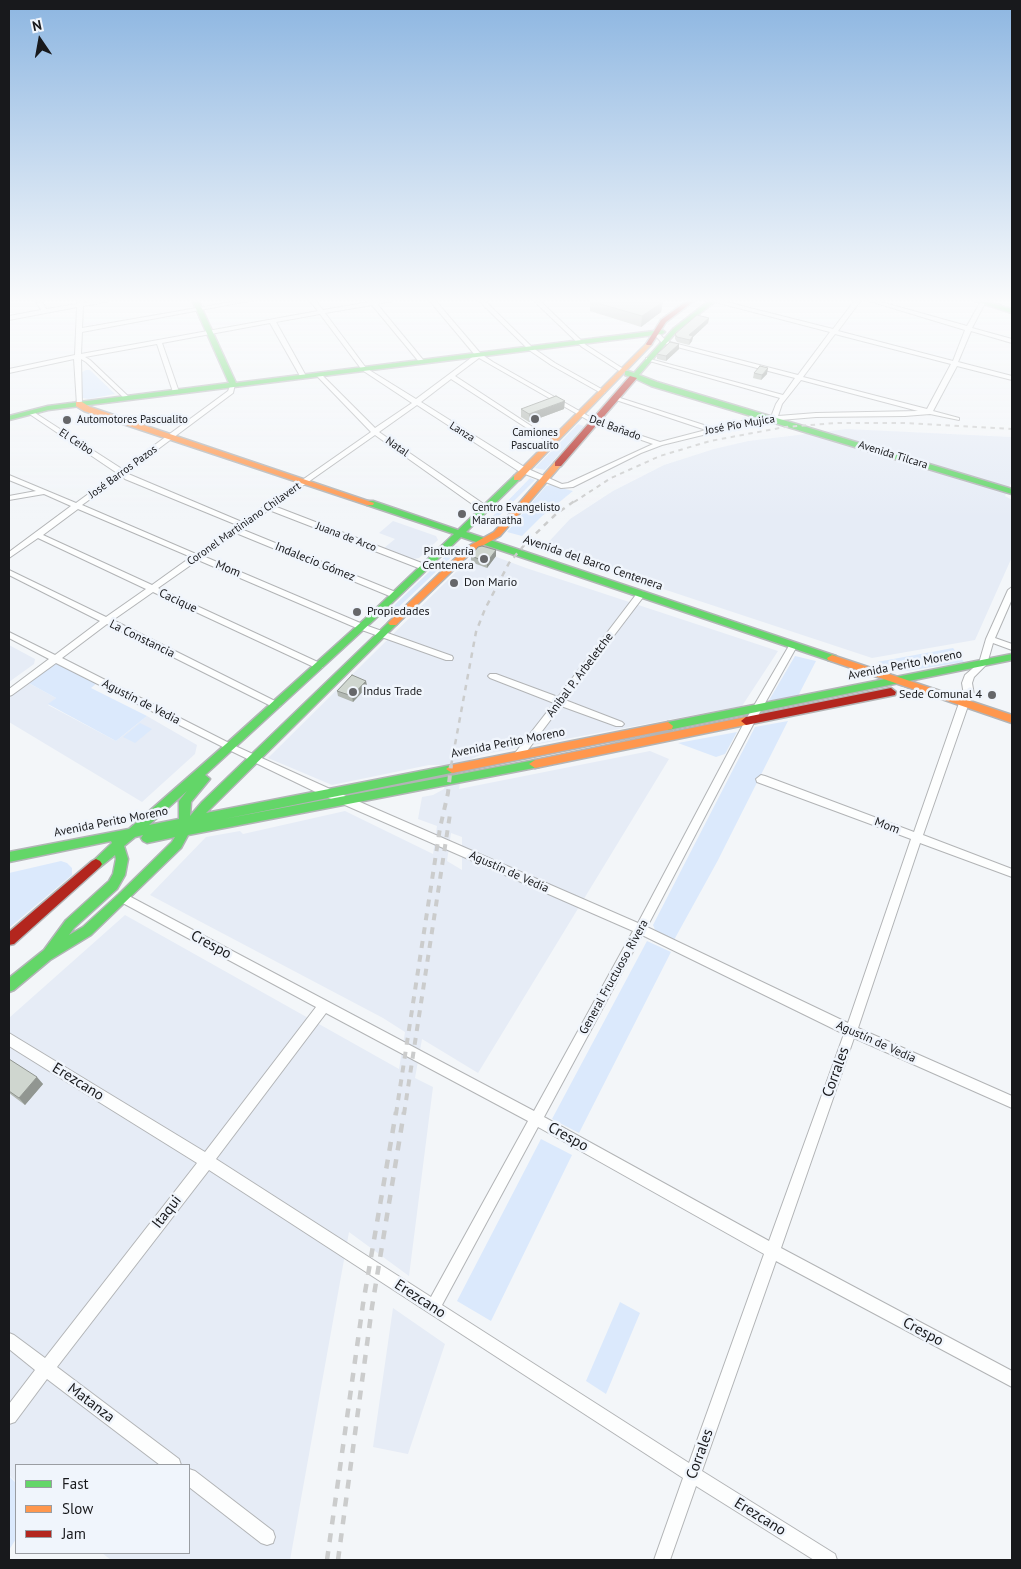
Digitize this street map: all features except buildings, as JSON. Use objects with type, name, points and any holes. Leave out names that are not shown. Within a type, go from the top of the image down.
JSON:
[{"type":"main road","points":[[227,373],[232,385]]},
{"type":"main road","points":[[9,418],[30,412],[79,404],[325,373]]},
{"type":"main road","points":[[9,940],[117,839],[133,832],[320,666],[460,533],[621,373]]},
{"type":"main road","name":"Avenida Tilcara","points":[[628,373],[1012,492]]},
{"type":"main road","points":[[9,986],[46,956],[87,931],[123,898],[177,845],[187,824],[254,758],[470,549],[496,534],[636,373]]},
{"type":"main road","name":"Avenida del Barco Centenera","points":[[79,404],[87,409],[171,438],[485,541],[1012,720]]},
{"type":"main road","name":"Avenida Perito Moreno","points":[[9,866],[117,839],[326,792],[518,756],[1012,657]]},
{"type":"main road","name":"Avenida Perito Moreno","points":[[133,832],[348,800],[1012,666]]},
{"type":"main road","points":[[187,824],[185,802],[196,787],[219,765],[227,749]]},
{"type":"main road","points":[[46,956],[70,924],[113,885],[119,874],[122,859],[117,839]]},
{"type":"main road","name":"Avenida Perito Moreno","points":[[9,857],[117,839]]},
{"type":"street","points":[[77,373],[79,404]]},
{"type":"street","points":[[101,373],[127,398]]},
{"type":"street","points":[[170,373],[176,392]]},
{"type":"street","name":"Lanza","points":[[370,373],[523,470],[561,486]]},
{"type":"street","name":"Coronel Martiniano Chilavert","points":[[9,693],[106,621],[457,373]]},
{"type":"street","name":"Del Bañado","points":[[510,373],[595,422],[660,444]]},
{"type":"street","points":[[569,373],[603,392]]},
{"type":"street","points":[[699,373],[784,397]]},
{"type":"street","points":[[784,373],[957,419]]},
{"type":"street","points":[[774,419],[777,407],[801,373]]},
{"type":"street","points":[[930,412],[950,373]]},
{"type":"street","points":[[994,373],[1012,378]]},
{"type":"street","name":"Natal","points":[[318,374],[375,432],[484,509]]},
{"type":"street","points":[[452,377],[552,442]]},
{"type":"street","name":"José Barros Pazos","points":[[9,556],[77,504],[171,438],[232,392],[232,385]]},
{"type":"street","points":[[615,398],[712,429]]},
{"type":"street","name":"El Ceibo","points":[[30,412],[122,472]]},
{"type":"street","name":"José Pío Mujica","points":[[561,486],[570,485],[623,459],[660,444],[745,422],[816,415],[930,412]]},
{"type":"street","name":"Indalecio Gómez","points":[[122,472],[128,477],[395,595]]},
{"type":"street","name":"Mom","points":[[9,477],[77,504],[381,635],[449,658]]},
{"type":"street","points":[[9,498],[46,492]]},
{"type":"street","name":"Juana de Arco","points":[[269,507],[424,567]]},
{"type":"street","name":"Cacique","points":[[36,535],[320,666]]},
{"type":"street","name":"La Constancia","points":[[9,572],[276,705]]},
{"type":"street","points":[[970,675],[983,664],[990,640],[1012,590]]},
{"type":"street","name":"Anibal P. Arbeletche","points":[[518,756],[641,594]]},
{"type":"street","name":"Agustín de Vedia","points":[[9,635],[227,749],[254,758],[326,792],[348,800],[640,930],[851,1031],[1012,1102]]},
{"type":"street","points":[[990,640],[1012,647]]},
{"type":"street","name":"General Fructuoso Rivera","points":[[433,1307],[640,930],[750,720],[793,646]]},
{"type":"street","name":"Corrales","points":[[662,1560],[851,1031],[964,703],[970,695],[967,683],[970,675]]},
{"type":"street","points":[[492,676],[619,724]]},
{"type":"street","name":"Mom","points":[[761,779],[1012,873]]},
{"type":"street","name":"Crespo","points":[[123,898],[536,1120],[772,1252],[1012,1379]]},
{"type":"street","name":"Itaqui","points":[[9,1416],[207,1161],[324,1006]]},
{"type":"street","name":"Erezcano","points":[[9,1039],[207,1161],[693,1475],[829,1560]]},
{"type":"street","name":"Matanza","points":[[9,1340],[172,1464]]},
{"type":"street","points":[[190,1478],[267,1537]]},
{"type":"shaded area","points":[[82,373],[93,373],[115,394],[89,399],[82,398]]},
{"type":"shaded area","points":[[578,424],[584,426],[545,470],[535,468]]},
{"type":"shaded area","points":[[847,429],[1012,437],[1012,481],[1005,496],[1012,500],[1012,557],[975,640],[872,658],[542,549],[570,519],[613,491],[664,465],[714,449],[748,441]]},
{"type":"shaded area","points":[[530,478],[535,480],[496,519],[491,518]]},
{"type":"shaded area","points":[[551,485],[573,491],[541,517],[522,536],[507,532],[546,486]]},
{"type":"shaded area","points":[[393,521],[436,536],[438,540],[419,558],[413,559],[384,548],[395,539],[379,533]]},
{"type":"shaded area","points":[[456,546],[461,548],[386,619],[383,619],[383,616]]},
{"type":"shaded area","points":[[478,550],[526,568],[778,651],[742,706],[480,755],[463,763],[459,789],[650,751],[669,759],[478,1073],[422,1039],[415,1078],[433,1087],[409,1276],[349,1232],[290,1560],[111,1560],[103,1554],[190,1554],[190,1464],[15,1464],[15,1481],[9,1475],[9,1018],[125,915],[399,1069],[405,1032],[383,1018],[150,895],[206,837],[240,831],[243,834],[345,811],[433,854],[437,826],[418,819],[422,797],[433,795],[444,789],[448,765],[429,765],[332,785],[268,758]],"holes":[[[451,833],[462,837],[462,870],[447,861]]]},
{"type":"shaded area","points":[[9,645],[35,659],[34,664],[9,682]]},
{"type":"shaded area","points":[[953,648],[964,662],[906,671],[877,662]]},
{"type":"shaded area","points":[[795,656],[816,661],[798,696],[768,702]]},
{"type":"shaded area","points":[[56,662],[97,683],[91,688],[147,716],[116,741],[48,704],[56,698],[27,682]]},
{"type":"shaded area","points":[[27,682],[56,698],[48,705],[116,741],[147,716],[197,745],[195,754],[142,802],[9,722],[9,698]]},
{"type":"shaded area","points":[[788,721],[717,862],[674,940],[656,932],[653,925],[755,727]]},
{"type":"shaded area","points":[[140,723],[152,729],[135,743],[123,737]]},
{"type":"shaded area","points":[[737,732],[725,754],[716,757],[678,743]]},
{"type":"shaded area","points":[[61,861],[67,863],[72,868],[72,875],[9,928],[9,873]]},
{"type":"shaded area","points":[[647,941],[671,952],[579,1133],[552,1119]]},
{"type":"shaded area","points":[[541,1139],[572,1155],[491,1321],[457,1301]]},
{"type":"shaded area","points":[[620,1302],[640,1313],[606,1394],[586,1381]]},
{"type":"shaded area","points":[[393,1308],[445,1344],[408,1454],[373,1447]]},
{"type":"shaded area","points":[[9,1476],[15,1482],[15,1541],[9,1550]]},
{"type":"railway","points":[[574,502],[611,478],[660,456],[710,441],[785,427],[836,423],[904,423],[1012,429]]},
{"type":"railway","points":[[451,766],[476,632],[485,609],[509,563],[526,543],[556,514],[576,500]]},
{"type":"railway","points":[[396,1114],[451,765]]},
{"type":"railway","points":[[404,1114],[450,814]]},
{"type":"railway","points":[[327,1560],[363,1304],[396,1112]]},
{"type":"railway","points":[[338,1560],[372,1307],[404,1112]]},
{"type":"traffic: fast","points":[[228,373],[233,385]]},
{"type":"traffic: fast","points":[[9,418],[48,408],[329,373]]},
{"type":"traffic: fast","points":[[629,373],[654,384],[1012,492]]},
{"type":"traffic: fast","points":[[633,378],[637,373]]},
{"type":"traffic: fast","points":[[96,864],[230,747],[371,618],[517,478]]},
{"type":"traffic: fast","points":[[370,503],[832,658]]},
{"type":"traffic: fast","points":[[9,986],[45,956],[87,931],[123,898],[177,845],[183,832],[206,805],[393,623]]},
{"type":"traffic: fast","points":[[668,726],[1012,657]]},
{"type":"traffic: fast","points":[[147,838],[535,764]]},
{"type":"traffic: fast","points":[[9,857],[452,769]]},
{"type":"traffic: fast","points":[[184,828],[185,801],[204,779]]},
{"type":"traffic: fast","points":[[50,950],[70,924],[113,885],[119,875],[122,859],[116,837]]},
{"type":"traffic: slow","points":[[517,478],[620,373]]},
{"type":"traffic: slow","points":[[79,404],[87,409],[370,503]]},
{"type":"traffic: slow","points":[[393,623],[470,549],[497,534],[558,464]]},
{"type":"traffic: slow","points":[[832,658],[1012,719]]},
{"type":"traffic: slow","points":[[535,764],[746,721]]},
{"type":"traffic: slow","points":[[452,769],[668,726]]},
{"type":"traffic: jam","points":[[558,464],[633,378]]},
{"type":"traffic: jam","points":[[746,721],[891,692]]},
{"type":"traffic: jam","points":[[9,940],[96,864]]},
{"type":"place","name":"Camiones Pascualito","points":[[535,419]]},
{"type":"place","name":"Automotores Pascualito","points":[[67,420]]},
{"type":"place","name":"Centro Evangelisto Maranatha","points":[[462,514]]},
{"type":"place","name":"Pinturería Centenera","points":[[484,559]]},
{"type":"place","name":"Don Mario","points":[[454,583]]},
{"type":"place","name":"Propiedades","points":[[357,612]]},
{"type":"place","name":"Indus Trade","points":[[353,692]]},
{"type":"place","name":"Sede Comunal 4","points":[[992,695]]}]
